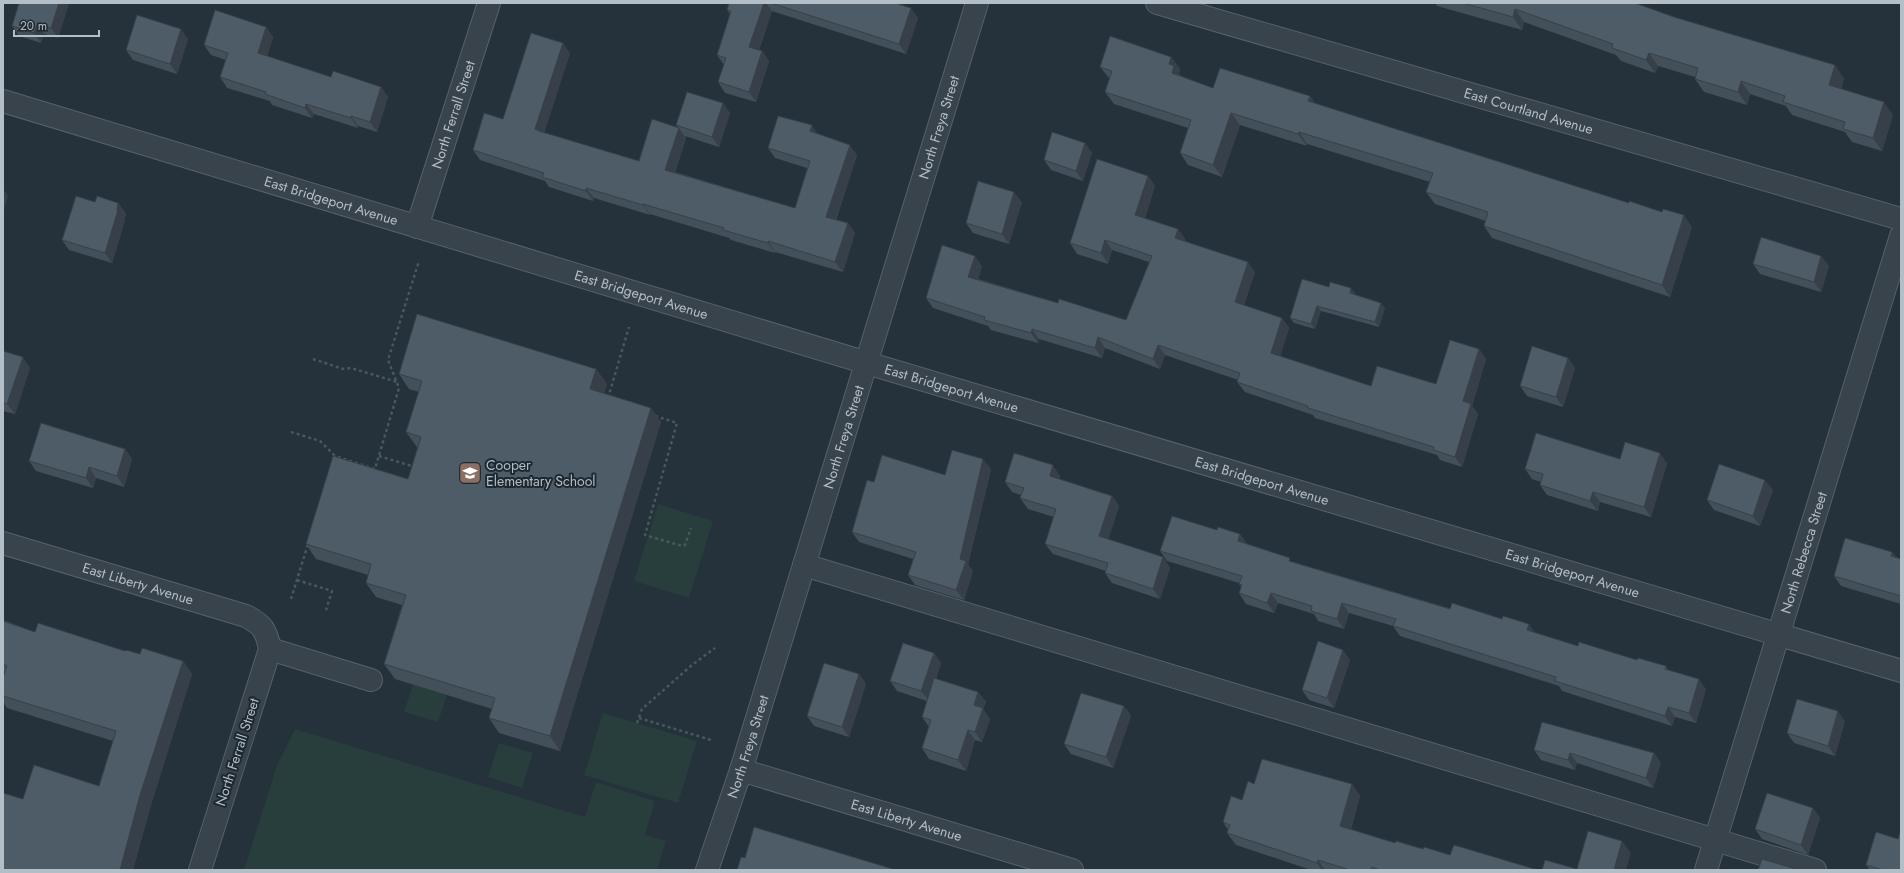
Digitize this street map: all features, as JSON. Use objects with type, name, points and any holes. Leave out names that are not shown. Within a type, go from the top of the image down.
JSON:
[{"type":"street","name":"North Ferrall Street","points":[[417,227],[489,3]]},
{"type":"street","name":"North Freya Street","points":[[708,870],[741,770],[867,364],[977,3]]},
{"type":"street","name":"East Courtland Avenue","points":[[1157,3],[1901,219]]},
{"type":"street","name":"East Bridgeport Avenue","points":[[3,101],[867,364],[1901,671]]},
{"type":"street","name":"North Rebecca Street","points":[[1706,870],[1780,634],[1901,236]]},
{"type":"street","name":"East Liberty Avenue","points":[[3,543],[246,616],[258,622],[269,641]]},
{"type":"street","points":[[804,565],[1815,870]]},
{"type":"street","name":"North Ferrall Street","points":[[200,870],[269,641]]},
{"type":"street","points":[[269,641],[371,680]]},
{"type":"street","name":"East Liberty Avenue","points":[[741,770],[1072,870]]},
{"type":"path","points":[[291,432],[320,441],[335,456],[375,469],[399,388],[388,360],[419,261]]},
{"type":"path","points":[[614,403],[607,400],[629,327]]},
{"type":"path","points":[[313,359],[343,369],[351,368],[397,382]]},
{"type":"path","points":[[649,414],[677,423],[645,535],[682,546],[685,545],[691,528]]},
{"type":"path","points":[[333,463],[335,456]]},
{"type":"path","points":[[379,456],[416,468]]},
{"type":"path","points":[[291,599],[310,536]]},
{"type":"path","points":[[297,580],[332,591],[326,610]]},
{"type":"path","points":[[638,723],[642,709],[692,665],[715,648]]},
{"type":"path","points":[[639,718],[711,740]]},
{"type":"green space","points":[[658,504],[713,521],[689,598],[634,581]]},
{"type":"green space","points":[[413,684],[447,695],[438,722],[404,712]]},
{"type":"green space","points":[[603,713],[697,741],[678,803],[584,775]]},
{"type":"green space","points":[[295,729],[585,817],[596,782],[655,801],[645,835],[666,841],[657,870],[244,870],[277,765]]},
{"type":"green space","points":[[499,743],[533,753],[522,788],[488,777]]},
{"type":"building","points":[[19,3],[59,3],[51,28],[37,24],[34,33],[12,26]]},
{"type":"building","points":[[729,3],[764,3],[749,47],[762,51],[749,92],[718,82],[726,58],[717,55],[731,11],[727,10]]},
{"type":"building","points":[[771,3],[899,3],[898,4],[911,8],[899,44]]},
{"type":"building","points":[[1463,3],[1635,3],[1674,17],[1835,65],[1829,85],[1884,102],[1873,138],[1843,129],[1845,122],[1783,102],[1785,96],[1741,81],[1738,92],[1695,79],[1698,68],[1649,53],[1646,60],[1612,48],[1613,44],[1515,9],[1513,17]]},
{"type":"building","points":[[215,10],[266,27],[258,53],[331,77],[333,71],[381,87],[370,122],[351,116],[351,118],[306,104],[305,108],[265,94],[266,92],[220,77],[228,53],[204,45]]},
{"type":"building","points":[[137,15],[181,29],[170,64],[126,50]]},
{"type":"building","points":[[531,33],[563,43],[535,129],[539,131],[639,161],[652,119],[679,128],[665,170],[795,208],[810,161],[768,148],[778,116],[812,125],[810,131],[850,145],[826,217],[848,223],[835,262],[768,241],[768,243],[723,230],[724,228],[643,204],[586,188],[586,191],[542,177],[544,173],[473,150],[484,113],[503,119]]},
{"type":"building","points":[[1110,36],[1171,57],[1169,64],[1174,66],[1172,73],[1213,88],[1220,68],[1310,96],[1308,101],[1629,203],[1629,201],[1662,212],[1663,209],[1684,215],[1662,285],[1484,226],[1488,212],[1426,192],[1433,173],[1231,113],[1213,165],[1180,153],[1191,120],[1105,92],[1112,71],[1100,67]]},
{"type":"building","points":[[687,92],[723,103],[712,137],[676,125]]},
{"type":"building","points":[[1052,132],[1085,143],[1076,171],[1044,160]]},
{"type":"building","points":[[1097,159],[1148,176],[1135,215],[1178,229],[1175,238],[1248,262],[1235,302],[1282,318],[1271,353],[1371,386],[1377,366],[1436,384],[1450,340],[1479,349],[1463,401],[1471,404],[1455,457],[1433,450],[1434,447],[1308,408],[1308,406],[1237,382],[1240,373],[1158,345],[1153,359],[1098,337],[1095,348],[1032,329],[1031,333],[984,320],[985,317],[926,298],[942,245],[975,256],[968,277],[1058,303],[1059,299],[1126,320],[1152,256],[1105,240],[1101,253],[1070,243]]},
{"type":"building","points":[[978,181],[1014,192],[1002,234],[966,223]]},
{"type":"building","points":[[76,196],[95,202],[97,196],[118,203],[118,210],[105,253],[62,240]]},
{"type":"building","points":[[1761,237],[1821,256],[1814,282],[1753,264]]},
{"type":"building","points":[[1302,279],[1329,287],[1330,282],[1351,288],[1350,293],[1381,303],[1375,322],[1317,306],[1311,324],[1290,318]]},
{"type":"building","name":"Cooper Elementary School","points":[[417,314],[596,369],[590,389],[651,408],[550,736],[489,718],[495,698],[384,664],[406,595],[366,583],[371,564],[306,544],[333,456],[408,479],[421,437],[406,432],[422,381],[399,374]]},
{"type":"building","points":[[1532,346],[1568,358],[1556,397],[1520,386]]},
{"type":"building","points":[[3,351],[23,357],[7,404],[3,403]]},
{"type":"building","points":[[41,423],[125,449],[117,476],[89,467],[86,478],[29,461]]},
{"type":"building","points":[[1536,433],[1620,459],[1625,442],[1660,453],[1644,507],[1593,492],[1590,501],[1540,485],[1543,474],[1525,469]]},
{"type":"building","points":[[952,450],[983,459],[960,559],[966,561],[956,590],[908,575],[916,552],[852,532],[867,480],[874,482],[882,455],[945,475]]},
{"type":"building","points":[[1014,453],[1053,465],[1050,476],[1112,496],[1099,536],[1163,557],[1153,589],[1105,573],[1108,563],[1045,544],[1056,509],[1020,498],[1024,488],[1005,482]]},
{"type":"building","points":[[1719,464],[1765,480],[1753,516],[1707,500]]},
{"type":"building","points":[[1172,516],[1217,530],[1218,527],[1240,534],[1238,541],[1290,558],[1289,561],[1450,609],[1452,603],[1502,619],[1503,616],[1529,624],[1527,630],[1578,646],[1579,642],[1637,660],[1638,658],[1666,666],[1665,669],[1699,679],[1689,713],[1668,707],[1665,716],[1555,681],[1556,677],[1393,626],[1396,619],[1342,603],[1337,619],[1311,611],[1312,606],[1271,593],[1267,603],[1239,593],[1242,585],[1239,584],[1242,576],[1160,551]]},
{"type":"building","points":[[1845,538],[1892,552],[1891,556],[1901,559],[1901,596],[1834,576]]},
{"type":"building","points":[[3,621],[35,632],[38,623],[125,651],[140,654],[142,648],[183,661],[140,795],[120,870],[3,870],[3,793],[23,799],[34,765],[99,786],[116,731],[3,696],[3,677],[7,666],[3,664]]},
{"type":"building","points":[[1318,641],[1343,650],[1327,698],[1302,690]]},
{"type":"building","points":[[903,643],[934,653],[921,691],[890,681]]},
{"type":"building","points":[[824,663],[859,674],[842,727],[807,716]]},
{"type":"building","points":[[934,678],[978,692],[974,705],[983,708],[975,732],[968,730],[958,760],[922,748],[931,720],[922,717]]},
{"type":"building","points":[[1081,693],[1124,706],[1106,757],[1064,744]]},
{"type":"building","points":[[1797,699],[1838,711],[1828,746],[1787,733]]},
{"type":"building","points":[[1542,722],[1654,753],[1646,778],[1570,753],[1568,760],[1534,750]]},
{"type":"building","points":[[1262,759],[1352,784],[1340,826],[1395,843],[1396,841],[1423,849],[1424,847],[1450,855],[1454,845],[1538,870],[1380,870],[1372,867],[1371,870],[1350,870],[1318,860],[1317,863],[1227,833],[1230,825],[1223,822],[1231,796],[1242,800],[1248,781],[1254,784]]},
{"type":"building","points":[[1767,793],[1813,808],[1801,845],[1755,829]]},
{"type":"building","points":[[754,827],[896,870],[737,870],[741,857],[745,858]]},
{"type":"building","points":[[1901,830],[1901,870],[1883,870],[1866,865],[1876,832],[1898,839]]},
{"type":"building","points":[[1588,831],[1622,841],[1614,870],[1542,870],[1545,860],[1577,869]]},
{"type":"building","points":[[1762,859],[1796,869],[1796,870],[1758,870]]},
{"type":"place","name":"Cooper Elementary School","points":[[470,473]]}]
